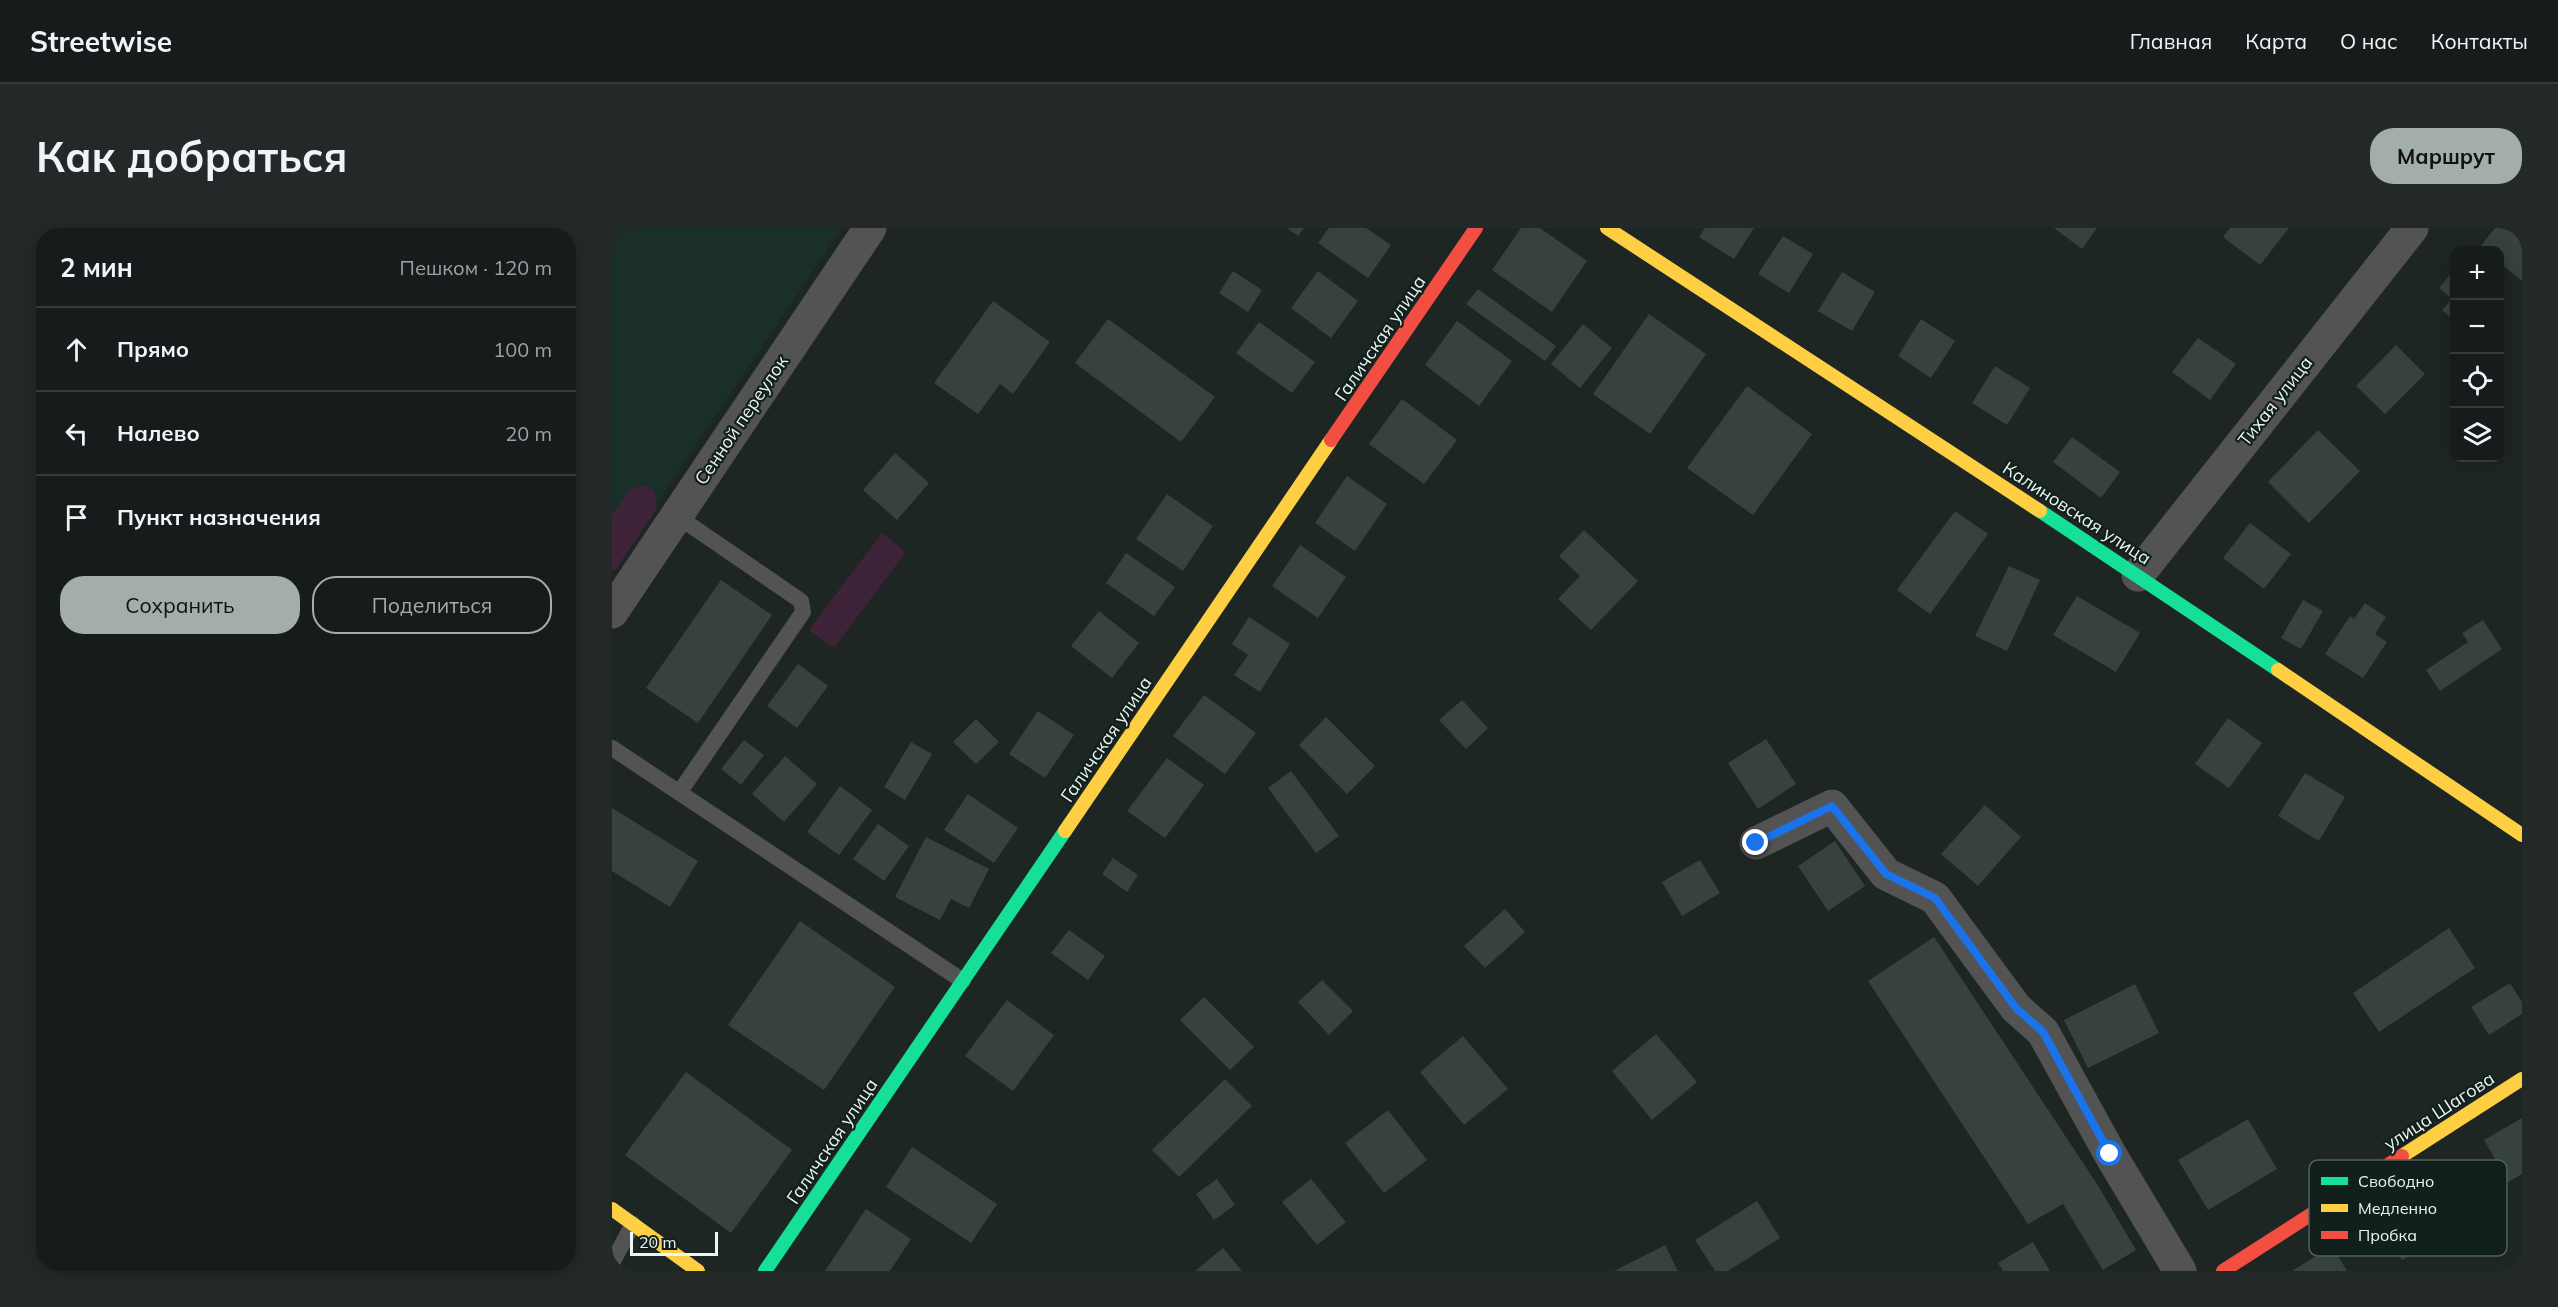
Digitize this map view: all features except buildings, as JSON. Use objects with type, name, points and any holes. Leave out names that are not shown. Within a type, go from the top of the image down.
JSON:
[{"type":"main road","name":"Галичская улица","points":[[765,1271],[1476,228]]},
{"type":"main road","name":"Калиновская улица","points":[[1607,228],[2138,575],[2522,835]]},
{"type":"main road","name":"улица Шагова","points":[[2396,1160],[2522,1079]]},
{"type":"main road","points":[[612,1209],[698,1271]]},
{"type":"main road","name":"улица Шагова","points":[[2223,1271],[2309,1216]]},
{"type":"street","name":"Сенной переулок","points":[[615,601],[677,516],[870,228]]},
{"type":"street","name":"Тихая улица","points":[[2138,575],[2412,228]]},
{"type":"street","points":[[1756,843],[1832,806],[1886,874],[1935,898],[2016,1008],[2043,1032],[2110,1154],[2180,1271]]},
{"type":"lane","points":[[677,516],[801,601],[804,606],[803,612],[679,793]]},
{"type":"lane","points":[[612,748],[963,981]]},
{"type":"lane","points":[[612,1263],[633,1224]]},
{"type":"shaded area","points":[[612,228],[842,228],[612,570]]},
{"type":"shaded area","points":[[646,485],[654,491],[657,508],[616,569],[612,571],[612,515],[632,488]]},
{"type":"shaded area","points":[[882,533],[906,552],[834,648],[809,630]]},
{"type":"traffic: fast","points":[[2040,511],[2278,670]]},
{"type":"traffic: fast","points":[[765,1271],[1065,831]]},
{"type":"traffic: slow","points":[[1607,228],[2040,511]]},
{"type":"traffic: slow","points":[[1065,831],[1331,440]]},
{"type":"traffic: slow","points":[[2278,670],[2522,835]]},
{"type":"traffic: slow","points":[[2402,1156],[2522,1079]]},
{"type":"traffic: slow","points":[[612,1209],[698,1271]]},
{"type":"traffic: jam","points":[[1331,440],[1476,228]]},
{"type":"traffic: jam","points":[[2396,1160],[2402,1156]]},
{"type":"traffic: jam","points":[[2223,1271],[2309,1216]]},
{"type":"route","points":[[1756,843],[1832,806],[1886,874],[1935,898],[2016,1008],[2043,1032],[2110,1154]]}]
